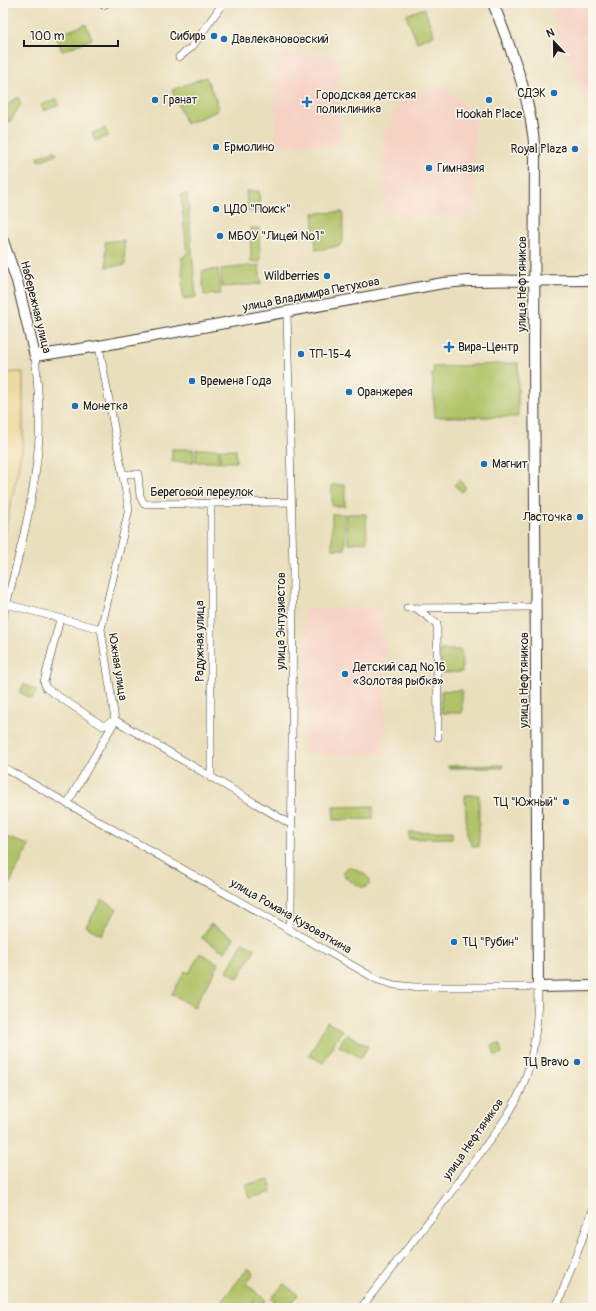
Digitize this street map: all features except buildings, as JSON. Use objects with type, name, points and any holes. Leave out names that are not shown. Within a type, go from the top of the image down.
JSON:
[{"type":"main road","name":"улица Нефтяников","points":[[493,3],[520,76],[530,112],[535,168],[538,986]]},
{"type":"main road","name":"Набережная улица","points":[[3,241],[17,281],[36,356]]},
{"type":"main road","name":"улица Владимира Петухова","points":[[36,356],[99,346],[443,283],[468,281],[593,280]]},
{"type":"main road","name":"улица Романа Кузоваткина","points":[[538,986],[593,986]]},
{"type":"street","points":[[178,57],[184,54],[192,46],[224,3]]},
{"type":"street","name":"улица Энтузиастов","points":[[287,312],[293,570],[291,918],[287,929]]},
{"type":"street","name":"Южная улица","points":[[99,346],[129,509],[101,629],[115,720]]},
{"type":"street","name":"Набережная улица","points":[[3,617],[25,527],[37,458],[39,408],[36,356]]},
{"type":"street","name":"Береговой переулок","points":[[122,474],[138,474],[140,496],[144,504],[291,502]]},
{"type":"street","name":"Радужная улица","points":[[211,503],[211,778]]},
{"type":"street","points":[[6,604],[101,629]]},
{"type":"street","points":[[407,608],[536,607]]},
{"type":"street","points":[[416,608],[437,624],[438,737]]},
{"type":"street","points":[[60,619],[44,682],[46,688],[103,726],[115,720]]},
{"type":"street","points":[[115,720],[211,778],[292,824]]},
{"type":"street","points":[[68,804],[115,720]]},
{"type":"street","name":"улица Романа Кузоваткина","points":[[3,767],[372,977],[395,985],[414,987],[538,986]]},
{"type":"street","name":"улица Нефтяников","points":[[361,1308],[463,1177],[512,1108],[523,1085],[531,1057],[538,1022],[538,986]]},
{"type":"street","points":[[554,1308],[559,1301],[593,1210]]},
{"type":"shaded area","points":[[575,3],[593,3],[593,121],[550,13]]},
{"type":"shaded area","name":"Городская детская поликлиника","points":[[286,54],[334,55],[339,64],[340,146],[276,145],[274,58]]},
{"type":"shaded area","name":"Гимназия","points":[[444,84],[447,90],[461,101],[475,123],[475,216],[401,217],[387,209],[384,201],[384,136],[399,102]]},
{"type":"shaded area","name":"Детский сад №16 «Золотая рыбка»","points":[[382,608],[381,627],[386,636],[385,736],[383,738],[383,754],[305,755],[304,609]]},
{"type":"green space","points":[[424,8],[434,35],[417,42],[406,15]]},
{"type":"green space","points":[[86,24],[92,39],[62,51],[56,36]]},
{"type":"green space","points":[[206,77],[218,105],[217,111],[186,124],[172,90]]},
{"type":"green space","points":[[18,97],[21,104],[9,123],[3,108]]},
{"type":"green space","points":[[57,99],[59,105],[44,111],[41,105]]},
{"type":"green space","points":[[105,128],[108,136],[95,141],[92,133]]},
{"type":"green space","points":[[55,150],[57,154],[39,161],[38,157]]},
{"type":"green space","points":[[246,191],[259,191],[260,211],[248,211]]},
{"type":"green space","points":[[187,194],[196,297],[183,299],[182,257],[187,255],[181,195]]},
{"type":"green space","points":[[343,212],[343,242],[339,246],[316,250],[313,213]]},
{"type":"green space","points":[[250,228],[259,228],[260,262],[251,261]]},
{"type":"green space","points":[[124,240],[125,265],[107,267],[105,242]]},
{"type":"green space","points":[[259,265],[261,284],[222,287],[221,269]]},
{"type":"green space","points":[[218,269],[221,294],[204,295],[202,271]]},
{"type":"green space","points":[[518,363],[518,417],[435,417],[432,373],[434,372],[433,367]]},
{"type":"green space","points":[[172,449],[193,449],[194,462],[172,462]]},
{"type":"green space","points":[[196,449],[219,449],[219,462],[196,462]]},
{"type":"green space","points":[[220,449],[236,449],[236,462],[220,462]]},
{"type":"green space","points":[[459,480],[466,487],[462,492],[454,485]]},
{"type":"green space","points":[[332,485],[345,485],[345,506],[332,506]]},
{"type":"green space","points":[[332,514],[345,514],[345,549],[332,549]]},
{"type":"green space","points":[[347,514],[366,514],[367,542],[348,543]]},
{"type":"green space","points":[[440,650],[461,650],[462,672],[441,673]]},
{"type":"green space","points":[[24,684],[37,691],[32,699],[19,692]]},
{"type":"green space","points":[[462,690],[462,713],[441,713],[441,691]]},
{"type":"green space","points":[[503,765],[503,768],[448,768],[448,766]]},
{"type":"green space","points":[[465,795],[479,795],[479,847],[472,846],[467,834]]},
{"type":"green space","points":[[373,806],[373,819],[334,820],[333,807]]},
{"type":"green space","points":[[452,831],[452,838],[409,839],[409,832]]},
{"type":"green space","points":[[3,836],[29,845],[3,897]]},
{"type":"green space","points":[[348,867],[357,870],[366,876],[370,880],[369,885],[363,888],[346,878],[343,872]]},
{"type":"green space","points":[[102,900],[117,909],[101,935],[86,926]]},
{"type":"green space","points":[[210,924],[234,938],[225,952],[202,938]]},
{"type":"green space","points":[[243,942],[255,949],[238,978],[227,971]]},
{"type":"green space","points":[[200,953],[219,964],[194,1007],[172,994],[185,971],[189,973]]},
{"type":"green space","points":[[327,1022],[342,1030],[323,1063],[309,1055]]},
{"type":"green space","points":[[346,1034],[368,1046],[361,1058],[339,1046]]},
{"type":"green space","points":[[499,1043],[502,1054],[495,1056],[492,1045]]},
{"type":"green space","points":[[269,1179],[272,1192],[249,1198],[245,1185]]},
{"type":"green space","points":[[248,1268],[254,1273],[246,1284],[266,1300],[262,1305],[255,1300],[249,1308],[228,1308],[221,1302]]},
{"type":"green space","points":[[284,1284],[298,1295],[287,1308],[277,1308],[279,1305],[271,1299]]},
{"type":"sand","points":[[23,372],[23,444],[3,542],[3,373]]},
{"type":"place","name":"Сибирь","points":[[214,36]]},
{"type":"place","name":"Давлеканововский","points":[[224,39]]},
{"type":"place","name":"СДЭК","points":[[554,93]]},
{"type":"place","name":"Гранат","points":[[155,100]]},
{"type":"place","name":"Hookah Place","points":[[489,100]]},
{"type":"place","name":"Городская детская поликлиника","points":[[307,102]]},
{"type":"place","name":"Ермолино","points":[[216,147]]},
{"type":"place","name":"Royal Plaza","points":[[575,149]]},
{"type":"place","name":"Гимназия","points":[[429,168]]},
{"type":"place","name":"ЦДО \"Поиск\"","points":[[216,209]]},
{"type":"place","name":"МБОУ \"Лицей №1\"","points":[[220,236]]},
{"type":"place","name":"Wildberries","points":[[327,276]]},
{"type":"place","name":"Вира-Центр","points":[[449,347]]},
{"type":"place","name":"ТП-15-4","points":[[301,354]]},
{"type":"place","name":"Времена Года","points":[[192,381]]},
{"type":"place","name":"Оранжерея","points":[[349,392]]},
{"type":"place","name":"Монетка","points":[[75,406]]},
{"type":"place","name":"Магнит","points":[[484,464]]},
{"type":"place","name":"Ласточка","points":[[580,517]]},
{"type":"place","name":"Детский сад №16 «Золотая рыбка»","points":[[345,674]]},
{"type":"place","name":"ТЦ \"Южный\"","points":[[566,802]]},
{"type":"place","name":"ТЦ \"Рубин\"","points":[[454,942]]},
{"type":"place","name":"ТЦ Bravo","points":[[577,1062]]}]
